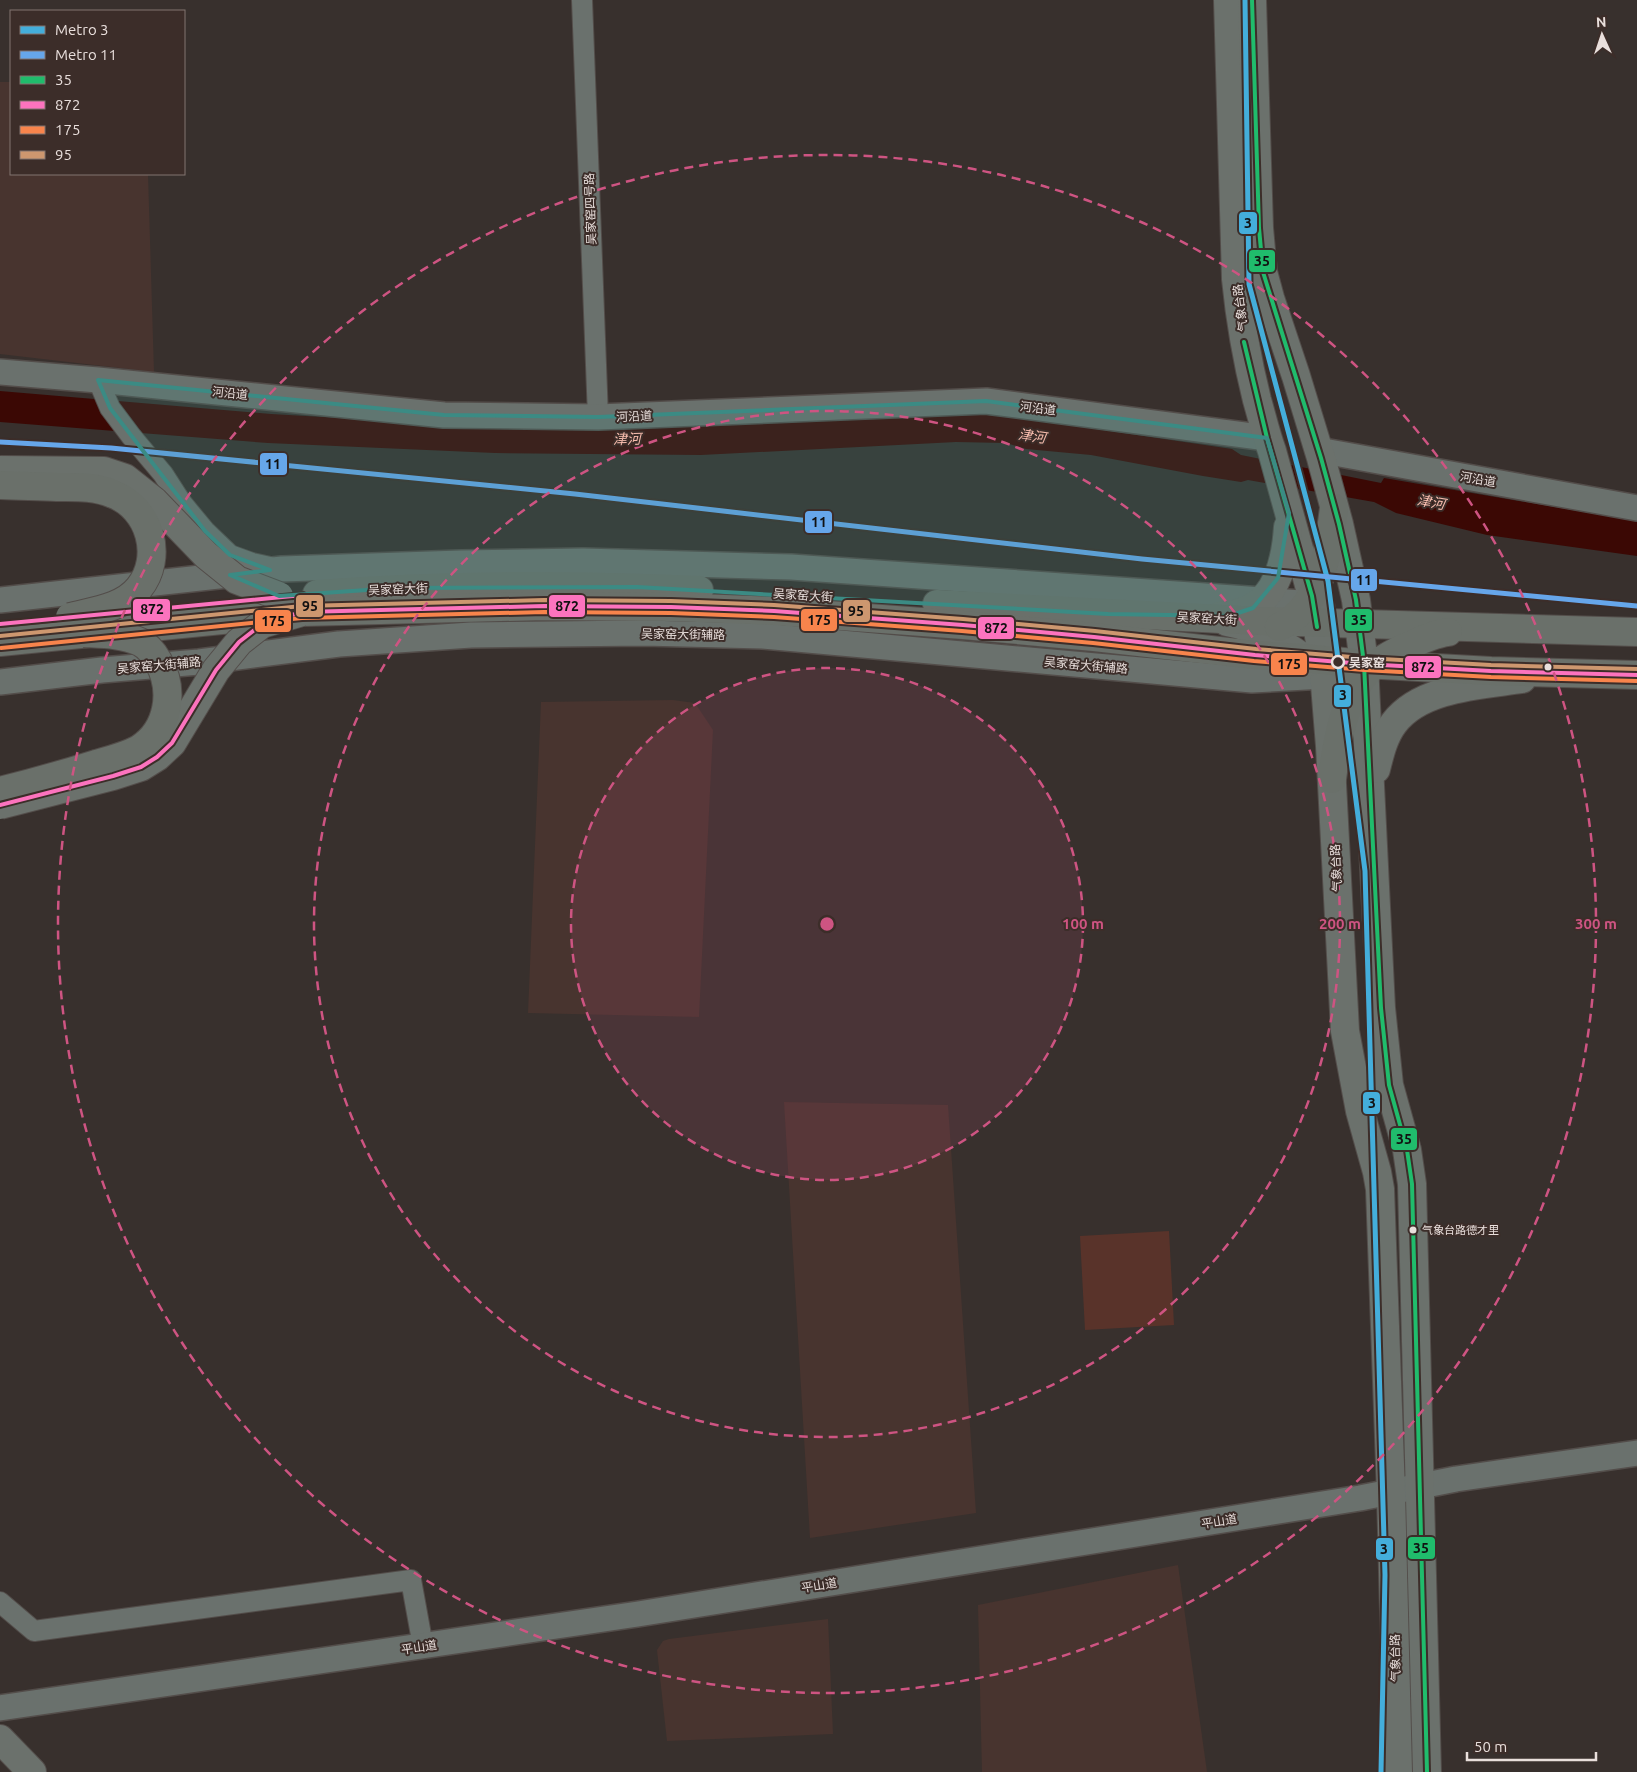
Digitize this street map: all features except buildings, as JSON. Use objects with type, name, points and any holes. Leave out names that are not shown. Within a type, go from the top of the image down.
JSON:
[{"type":"highway","points":[[0,485],[96,488],[126,500],[145,522],[152,543],[152,561],[139,588],[116,606],[77,625]]},
{"type":"highway","points":[[1094,637],[1154,631],[1228,636],[1262,634],[1308,610],[1327,551],[1334,508]]},
{"type":"highway","name":"吴家窑大街","points":[[0,642],[77,625],[279,596],[396,588],[637,587],[754,592],[964,616],[1094,637],[1255,655],[1317,665],[1637,675]]},
{"type":"highway","name":"吴家窑大街","points":[[0,624],[77,625],[302,612],[489,606],[652,607],[964,616],[1108,614],[1198,617],[1308,610],[1359,624],[1637,632]]},
{"type":"highway","points":[[0,791],[127,754],[140,748],[153,736],[162,721],[167,709],[168,694],[163,670],[153,653],[141,643],[77,625]]},
{"type":"highway","points":[[1332,778],[1336,745],[1345,713],[1368,668],[1398,650],[1427,638],[1471,627]]},
{"type":"main road","name":"气象台路","points":[[1228,0],[1236,269],[1240,315],[1247,360],[1289,513],[1317,665],[1332,778],[1347,1048],[1360,1111],[1380,1189],[1391,1492],[1398,1772]]},
{"type":"main road","points":[[1252,0],[1259,228],[1263,272],[1334,508],[1356,600],[1368,668],[1371,790],[1384,1047],[1389,1085],[1407,1150],[1412,1184],[1427,1772]]},
{"type":"main road","points":[[0,470],[104,471],[125,478],[154,501],[206,555],[237,580],[279,596]]},
{"type":"main road","points":[[1198,617],[1229,616],[1243,613],[1253,608],[1262,600],[1278,578],[1282,568],[1287,544],[1289,513]]},
{"type":"main road","points":[[0,805],[113,776],[141,767],[157,758],[172,743],[216,670],[239,642],[262,624],[302,612]]},
{"type":"main road","points":[[1198,617],[1234,623],[1262,634],[1317,665],[1345,713],[1358,746],[1371,790]]},
{"type":"main road","points":[[1371,790],[1385,738],[1394,723],[1417,702],[1464,688],[1563,673]]},
{"type":"main road","points":[[0,1740],[32,1772]]},
{"type":"street","name":"吴家窑四号路","points":[[582,0],[598,417]]},
{"type":"street","name":"河沿道","points":[[0,372],[444,415],[598,417],[986,401],[1270,445]]},
{"type":"street","points":[[98,380],[110,408],[163,474],[181,502],[206,531],[230,555],[252,563],[282,569]]},
{"type":"street","name":"河沿道","points":[[1319,454],[1637,508]]},
{"type":"street","points":[[0,600],[282,569],[471,562],[583,561],[790,567],[909,574],[1262,600],[1308,610]]},
{"type":"street","name":"吴家窑大街辅路","points":[[0,682],[102,670],[198,662],[340,644],[471,635],[644,633],[764,636],[1252,680],[1317,665]]},
{"type":"street","name":"平山道","points":[[0,1708],[638,1614],[1637,1452]]},
{"type":"street","points":[[0,1602],[34,1631],[411,1580],[423,1646]]},
{"type":"highlighted area","points":[[98,380],[444,415],[598,417],[986,401],[1267,438],[1289,513],[1278,578],[1253,608],[1229,616],[1108,614],[637,587],[396,588],[279,596],[230,575],[270,570],[230,555],[205,531],[110,408]]},
{"type":"shaded area","points":[[0,82],[10,82],[10,175],[148,175],[154,372],[0,354]]},
{"type":"shaded area","points":[[673,700],[695,703],[713,730],[699,1017],[528,1013],[541,702]]},
{"type":"shaded area","points":[[784,1102],[948,1105],[976,1513],[810,1538]]},
{"type":"shaded area","points":[[1169,1231],[1174,1325],[1085,1330],[1080,1236]]},
{"type":"shaded area","points":[[1178,1565],[1207,1772],[982,1772],[978,1605]]},
{"type":"shaded area","points":[[828,1619],[833,1734],[667,1741],[657,1650],[663,1641]]},
{"type":"water","name":"津河","points":[[0,391],[271,414],[495,427],[974,414],[1015,417],[1232,449],[1241,455],[1381,483],[1384,478],[1637,521],[1637,556],[1487,535],[1396,513],[1374,502],[1248,480],[1241,482],[1203,476],[1091,455],[1026,449],[1006,443],[956,442],[701,455],[495,453],[268,443],[0,422]]},
{"type":"metro line","name":"3","points":[[1245,0],[1249,284],[1328,581],[1365,871],[1385,1575],[1381,1772]]},
{"type":"metro line","name":"11","points":[[0,442],[111,448],[575,494],[1142,559],[1637,606]]},
{"type":"transit line","name":"35","points":[[1252,0],[1259,228],[1263,272],[1321,458],[1339,524],[1356,600],[1364,664],[1381,1008],[1389,1085],[1407,1150],[1412,1184],[1427,1772]]},
{"type":"transit line","name":"35","points":[[1244,342],[1267,438],[1312,596],[1317,627]]},
{"type":"transit line","name":"872","points":[[0,624],[303,595]]},
{"type":"transit line","name":"95","points":[[0,636],[302,606],[544,600],[671,601],[774,605],[963,619],[1364,658],[1491,665],[1637,669]]},
{"type":"transit line","name":"872","points":[[0,805],[113,776],[141,767],[157,757],[172,743],[216,670],[239,642],[262,624],[302,612],[544,606],[671,607],[774,611],[963,625],[1255,655],[1364,664],[1491,671],[1637,675]]},
{"type":"transit line","name":"175","points":[[1,648],[302,618],[544,612],[671,613],[774,617],[962,631],[1254,661],[1364,670],[1491,677],[1637,681]]},
{"type":"place","name":"吴家窑","points":[[1338,662]]},
{"type":"place","name":"气象台路德才里","points":[[1413,1230]]}]
